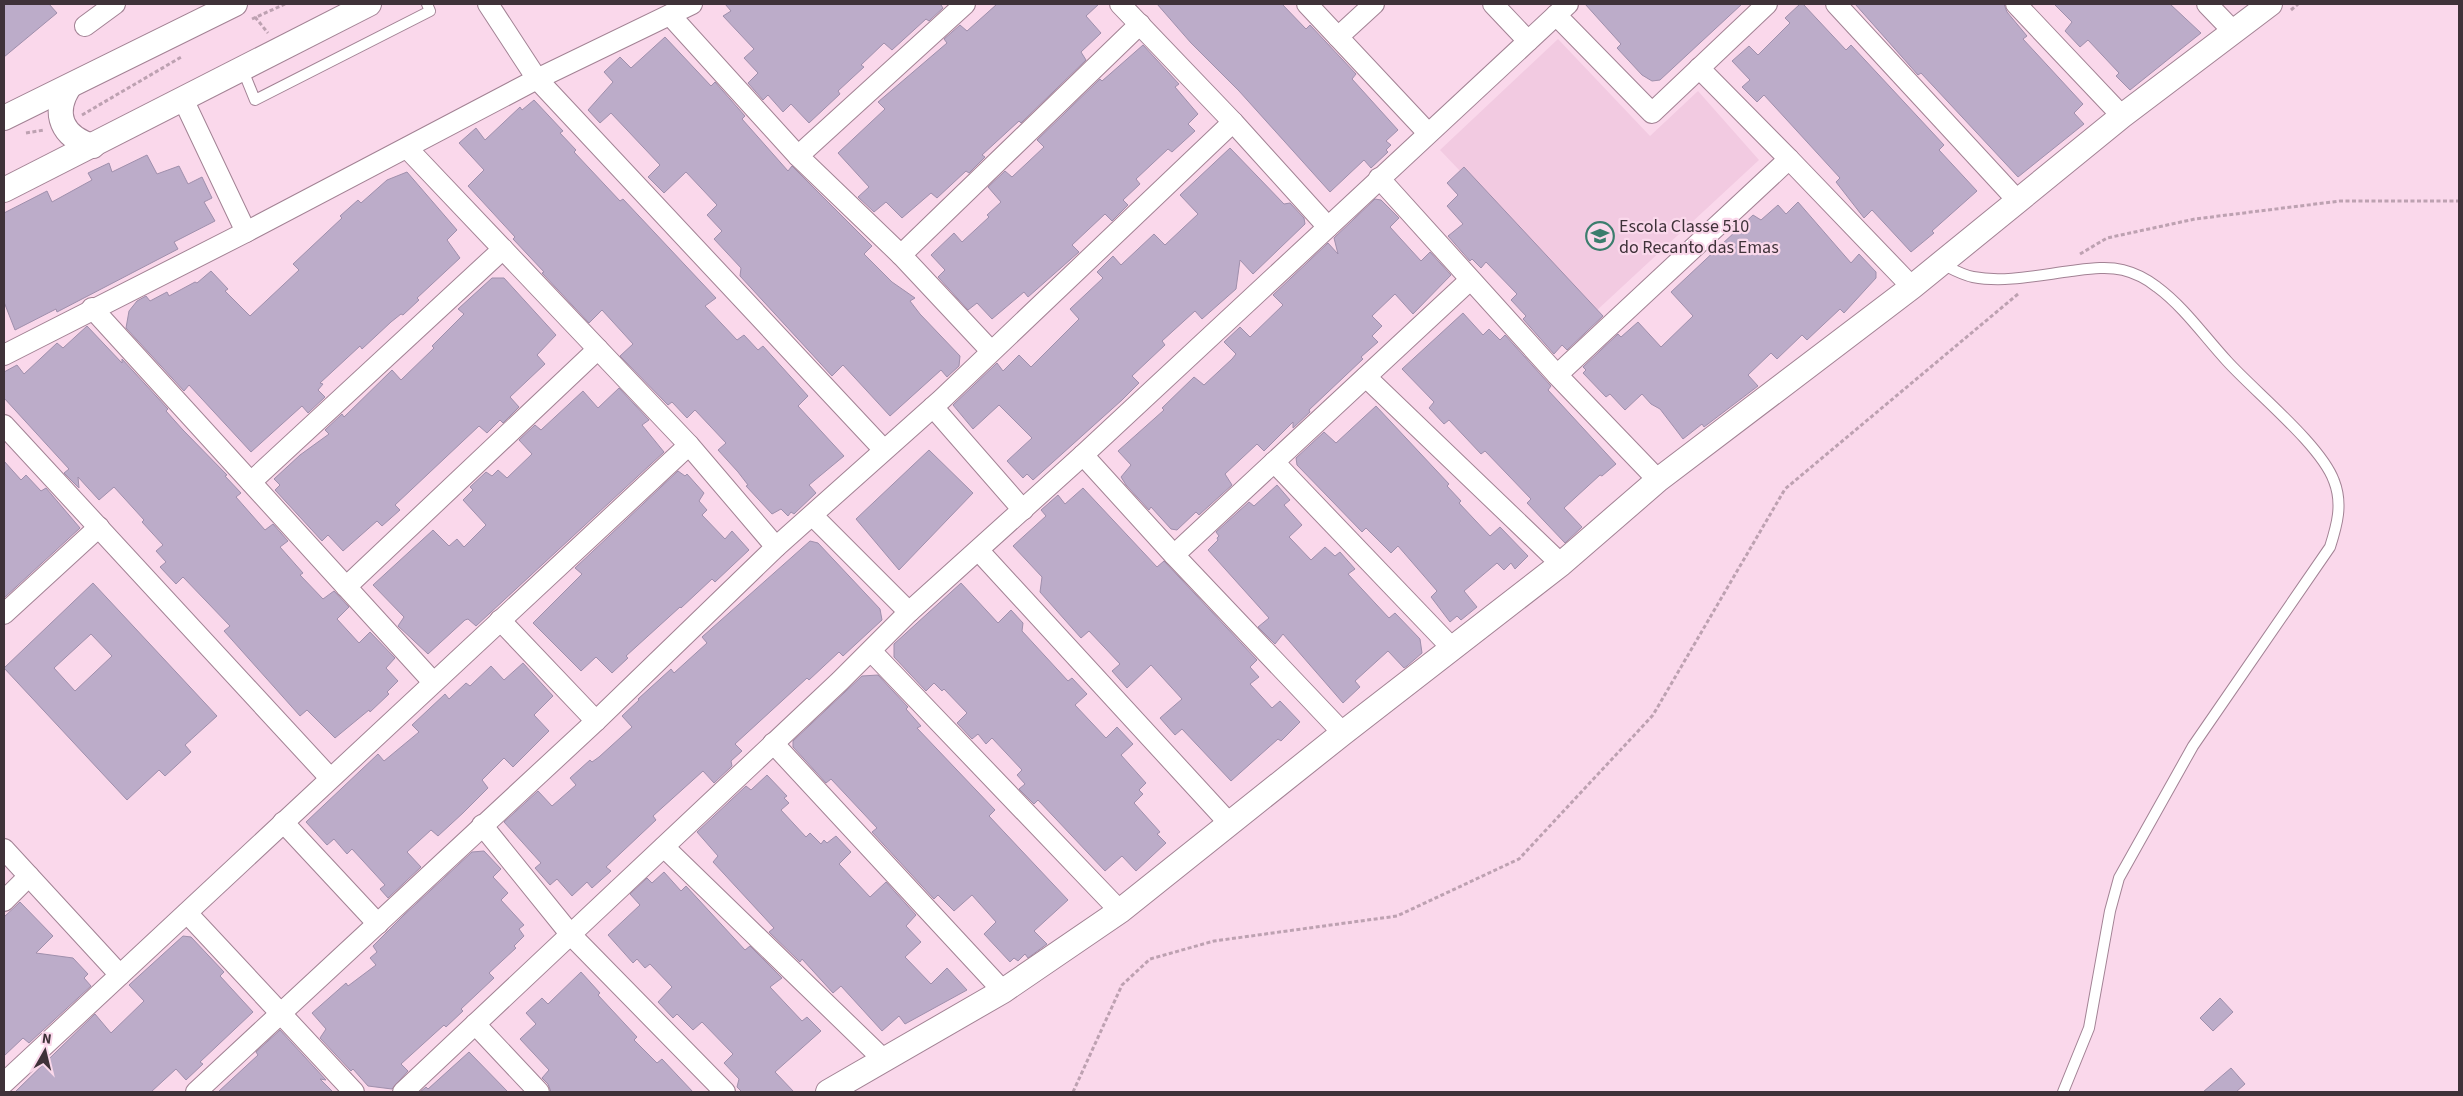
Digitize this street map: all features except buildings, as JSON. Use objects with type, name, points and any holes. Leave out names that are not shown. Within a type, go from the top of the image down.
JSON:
[{"type":"street","points":[[85,26],[115,4]]},
{"type":"street","points":[[4,190],[369,4]]},
{"type":"street","points":[[488,4],[537,79],[884,450]]},
{"type":"street","points":[[4,355],[92,308],[246,232],[537,79],[692,4]]},
{"type":"street","points":[[798,156],[966,4]]},
{"type":"street","points":[[1120,4],[1233,122],[1328,227]]},
{"type":"street","points":[[1306,4],[1428,134]]},
{"type":"street","points":[[1338,37],[1374,4]]},
{"type":"street","points":[[1493,4],[1528,41]]},
{"type":"street","points":[[403,1092],[871,651],[909,612],[1084,455],[1562,9],[1652,113],[1768,4]]},
{"type":"street","points":[[1836,4],[2018,201]]},
{"type":"street","points":[[2016,4],[2122,116]]},
{"type":"street","points":[[2207,4],[2234,32]]},
{"type":"street","points":[[828,1092],[1003,991],[1120,911],[1343,733],[1561,564],[1658,480],[1912,287],[2122,116],[2270,4]]},
{"type":"street","points":[[11,126],[69,87],[245,12]]},
{"type":"street","points":[[670,15],[798,156],[901,255],[991,351]]},
{"type":"street","points":[[901,255],[1140,24]]},
{"type":"street","points":[[1699,68],[1912,287]]},
{"type":"street","points":[[69,87],[62,98],[60,112],[64,126],[71,136],[81,143],[93,146]]},
{"type":"street","points":[[184,99],[246,232]]},
{"type":"street","points":[[196,1092],[596,721],[776,547],[933,407],[1233,122]]},
{"type":"street","points":[[408,148],[689,445],[776,547]]},
{"type":"street","points":[[1557,375],[1789,159]]},
{"type":"street","points":[[1379,178],[1557,375],[1658,480]]},
{"type":"street","points":[[251,482],[503,249]]},
{"type":"street","points":[[1174,555],[1470,280]]},
{"type":"street","points":[[92,308],[433,682]]},
{"type":"street","points":[[346,586],[598,349]]},
{"type":"street","points":[[1366,377],[1561,564]]},
{"type":"street","points":[[933,407],[1023,510]]},
{"type":"street","points":[[6,431],[98,527],[330,778]]},
{"type":"street","points":[[4,1083],[689,445]]},
{"type":"street","points":[[1084,455],[1174,555],[1343,733]]},
{"type":"street","points":[[1274,462],[1452,648]]},
{"type":"street","points":[[813,516],[909,612]]},
{"type":"street","points":[[4,614],[98,527]]},
{"type":"street","points":[[979,550],[1229,823]]},
{"type":"street","points":[[500,620],[596,721]]},
{"type":"street","points":[[871,651],[1120,911]]},
{"type":"street","points":[[772,743],[1003,991]]},
{"type":"street","points":[[283,822],[378,924]]},
{"type":"street","points":[[482,825],[571,935],[725,1092]]},
{"type":"street","points":[[664,846],[883,1059]]},
{"type":"street","points":[[4,849],[120,975]]},
{"type":"street","points":[[4,901],[29,876]]},
{"type":"street","points":[[187,913],[354,1092]]},
{"type":"street","points":[[475,1024],[538,1092]]},
{"type":"lane","points":[[242,68],[255,100],[430,11],[427,4]]},
{"type":"lane","points":[[1941,264],[1963,274],[1985,278],[2112,268],[2133,274],[2156,286],[2174,301],[2227,362],[2312,448],[2329,469],[2339,497],[2336,529],[2330,547],[2193,746],[2120,878],[2110,911],[2089,1028],[2063,1092]]},
{"type":"path","points":[[255,18],[286,4]]},
{"type":"path","points":[[245,12],[255,18]]},
{"type":"path","points":[[245,12],[255,18],[281,48]]},
{"type":"path","points":[[11,126],[64,126],[185,55]]},
{"type":"path","points":[[2075,256],[2107,238],[2196,219],[2340,201],[2459,201]]},
{"type":"path","points":[[1073,1092],[1122,985],[1150,959],[1214,941],[1397,916],[1519,859],[1653,716],[1785,489],[2042,274]]},
{"type":"shaded area","name":"Escola Classe 510 do Recanto das Emas","points":[[1558,39],[1650,136],[1698,91],[1759,160],[1595,312],[1440,150]]},
{"type":"place","name":"Escola Classe 510 do Recanto das Emas","points":[[1600,236]]}]
